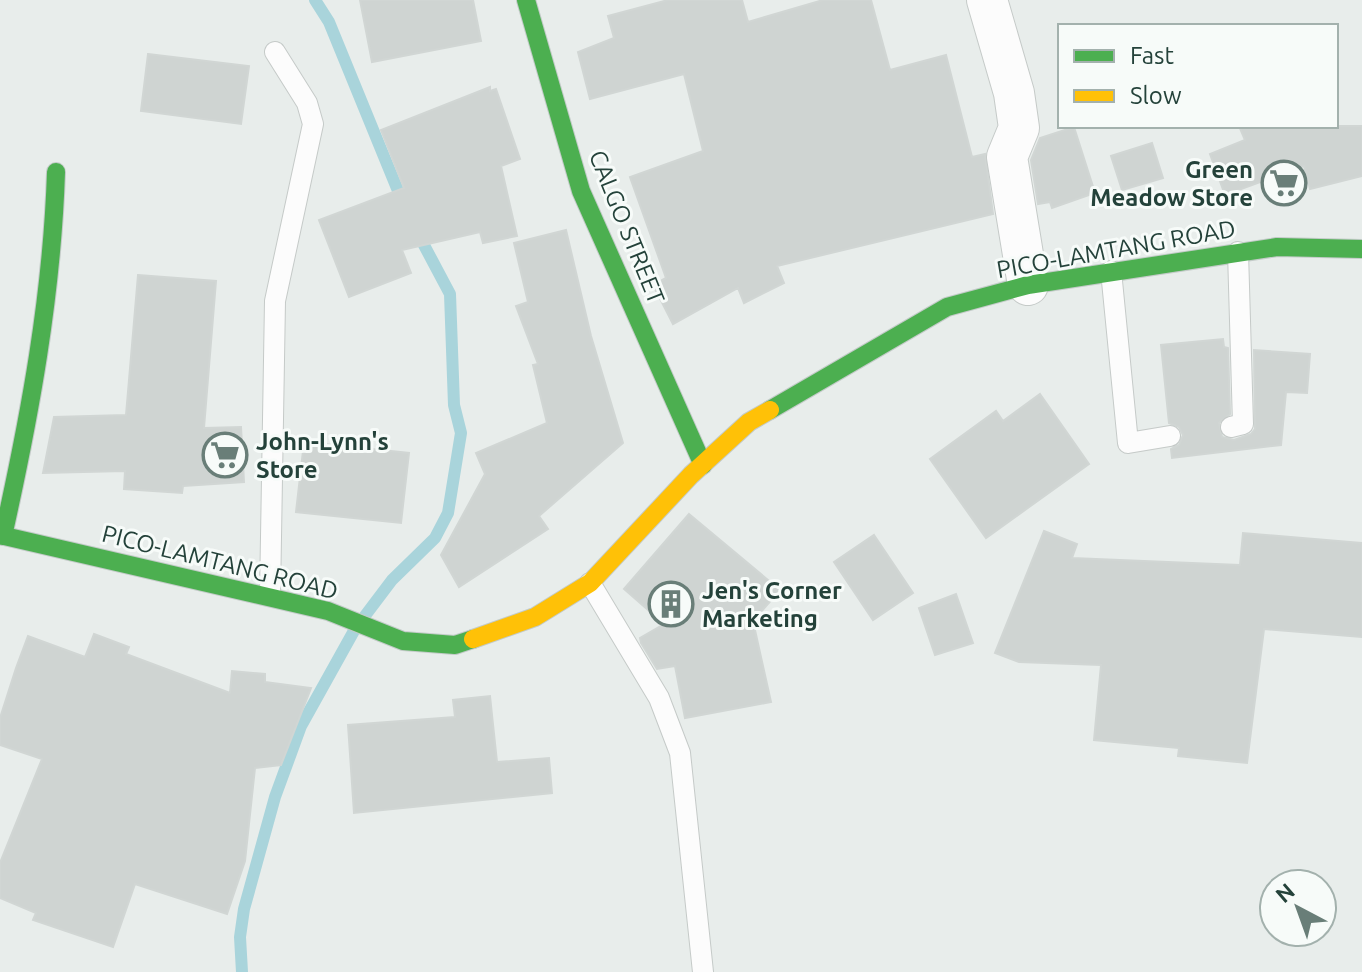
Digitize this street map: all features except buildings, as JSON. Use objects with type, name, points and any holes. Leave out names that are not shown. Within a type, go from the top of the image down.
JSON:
[{"type":"main road","name":"CALGO STREET","points":[[526,0],[581,191],[703,465]]},
{"type":"main road","points":[[2,536],[42,360],[55,248],[56,172]]},
{"type":"main road","name":"PICO-LAMTANG ROAD","points":[[2,536],[328,611],[403,641],[455,645],[535,617],[590,583],[703,465],[749,422],[947,307],[1028,285],[1238,252],[1277,247],[1362,249]]},
{"type":"street","points":[[987,0],[1014,93],[1019,128],[1007,157],[1028,285]]},
{"type":"lane","points":[[270,596],[275,301],[313,124],[307,103],[275,52]]},
{"type":"lane","points":[[1231,427],[1243,424],[1238,252]]},
{"type":"lane","points":[[1111,271],[1128,443],[1170,436]]},
{"type":"lane","points":[[590,583],[659,698],[680,753],[703,972]]},
{"type":"waterway","points":[[315,0],[329,22],[403,203]]},
{"type":"waterway","points":[[242,972],[240,937],[244,909],[275,797],[301,726],[355,629],[392,580],[435,538],[448,513],[461,433],[454,405],[450,294],[416,230]]},
{"type":"traffic: fast","points":[[526,0],[581,191],[703,465]]},
{"type":"traffic: fast","points":[[3,536],[45,310],[56,172]]},
{"type":"traffic: fast","points":[[770,410],[947,307],[1028,285],[1277,247],[1362,249]]},
{"type":"traffic: fast","points":[[0,535],[328,611],[403,641],[455,645],[473,639]]},
{"type":"traffic: slow","points":[[473,639],[535,617],[590,583],[691,475],[749,422],[770,410]]},
{"type":"place","name":"Green Meadow Store","points":[[1284,183]]},
{"type":"place","name":"John-Lynn's Store","points":[[225,455]]},
{"type":"place","name":"Jen's Corner Marketing","points":[[671,604]]}]
